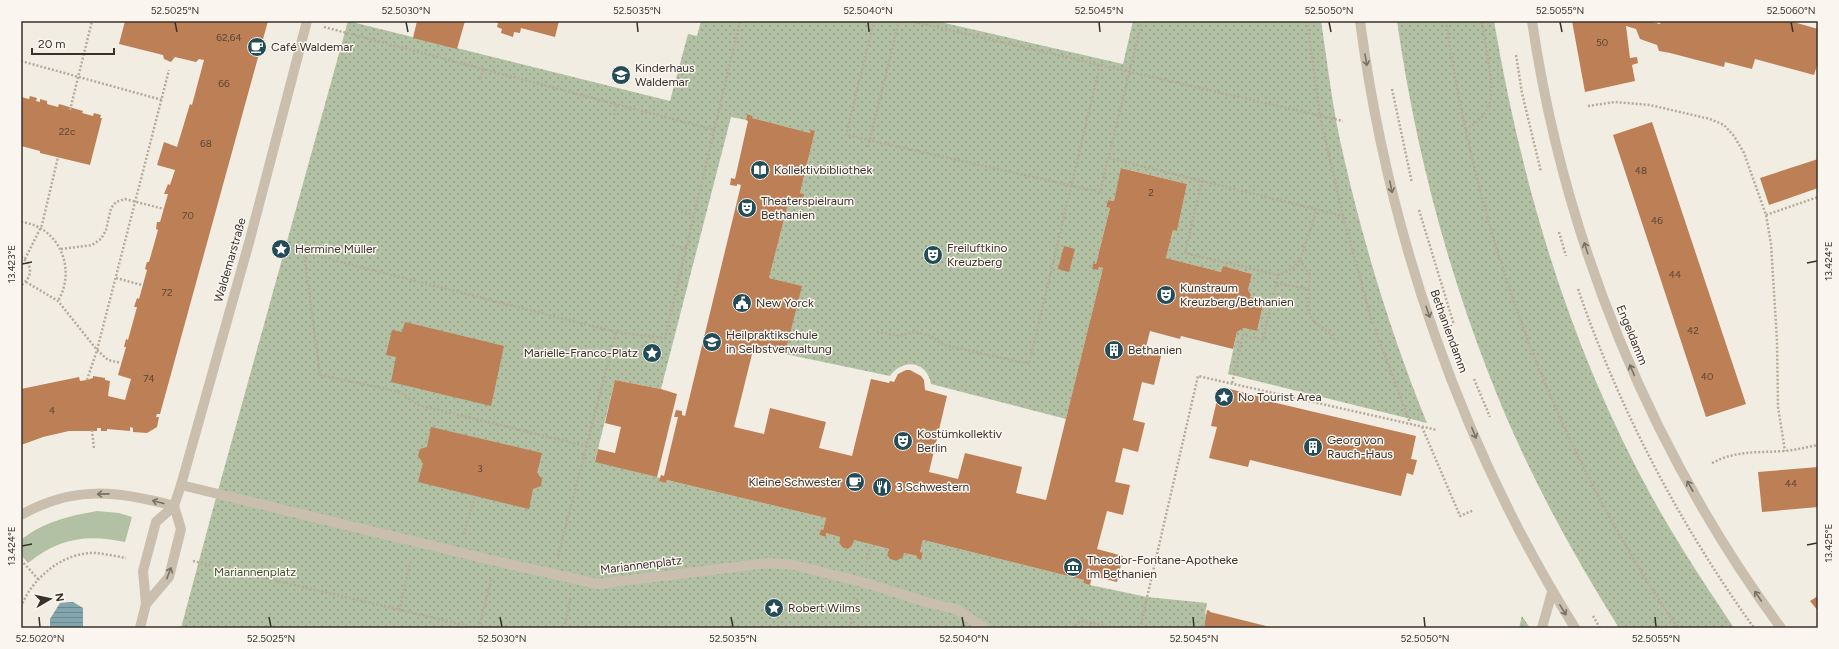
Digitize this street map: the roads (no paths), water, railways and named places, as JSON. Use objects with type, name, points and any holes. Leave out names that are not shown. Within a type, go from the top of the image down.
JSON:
[{"type":"street","name":"Bethaniendamm","points":[[1360,21],[1376,115],[1394,198],[1425,303],[1475,438],[1518,530],[1552,592],[1575,628]]},
{"type":"street","name":"Engeldamm","points":[[1532,21],[1548,113],[1577,218],[1595,273],[1632,369],[1660,431],[1703,510],[1762,602],[1781,628]]},
{"type":"street","name":"Waldemarstraße","points":[[140,628],[146,604],[143,571],[148,550],[156,522],[174,506],[181,485],[250,239],[307,22]]},
{"type":"street","name":"Mariannenplatz","points":[[181,485],[575,580],[598,584],[768,563],[794,565],[862,582],[926,602],[956,609],[984,628]]},
{"type":"street","points":[[21,515],[34,507],[52,501],[82,495],[122,494],[174,506]]},
{"type":"street","name":"Waldemarstraße","points":[[146,604],[169,577],[182,528],[174,506]]},
{"type":"street","points":[[1542,628],[1552,592]]},
{"type":"water","points":[[73,602],[83,608],[83,628],[50,628],[50,619],[60,603]]},
{"type":"place","name":"Café Waldemar","points":[[257,47]]},
{"type":"place","name":"Kinderhaus Waldemar","points":[[621,75]]},
{"type":"place","name":"Kollektivbibliothek","points":[[760,170]]},
{"type":"place","name":"Theaterspielraum Bethanien","points":[[747,208]]},
{"type":"place","name":"Hermine Müller","points":[[281,249]]},
{"type":"place","name":"Freiluftkino Kreuzberg","points":[[933,255]]},
{"type":"place","name":"Kunstraum Kreuzberg/Bethanien","points":[[1166,295]]},
{"type":"place","name":"New Yorck","points":[[742,303]]},
{"type":"place","name":"Heilpraktikschule in Selbstverwaltung","points":[[712,342]]},
{"type":"place","name":"Bethanien","points":[[1114,350]]},
{"type":"place","name":"Marielle-Franco-Platz","points":[[652,353]]},
{"type":"place","name":"No Tourist Area","points":[[1224,397]]},
{"type":"place","name":"Kostümkollektiv Berlin","points":[[903,441]]},
{"type":"place","name":"Georg von Rauch-Haus","points":[[1313,447]]},
{"type":"place","name":"Kleine Schwester","points":[[855,482]]},
{"type":"place","name":"3 Schwestern","points":[[882,487]]},
{"type":"place","name":"Theodor-Fontane-Apotheke im Bethanien","points":[[1073,567]]},
{"type":"place","name":"Robert Wilms","points":[[774,608]]}]
